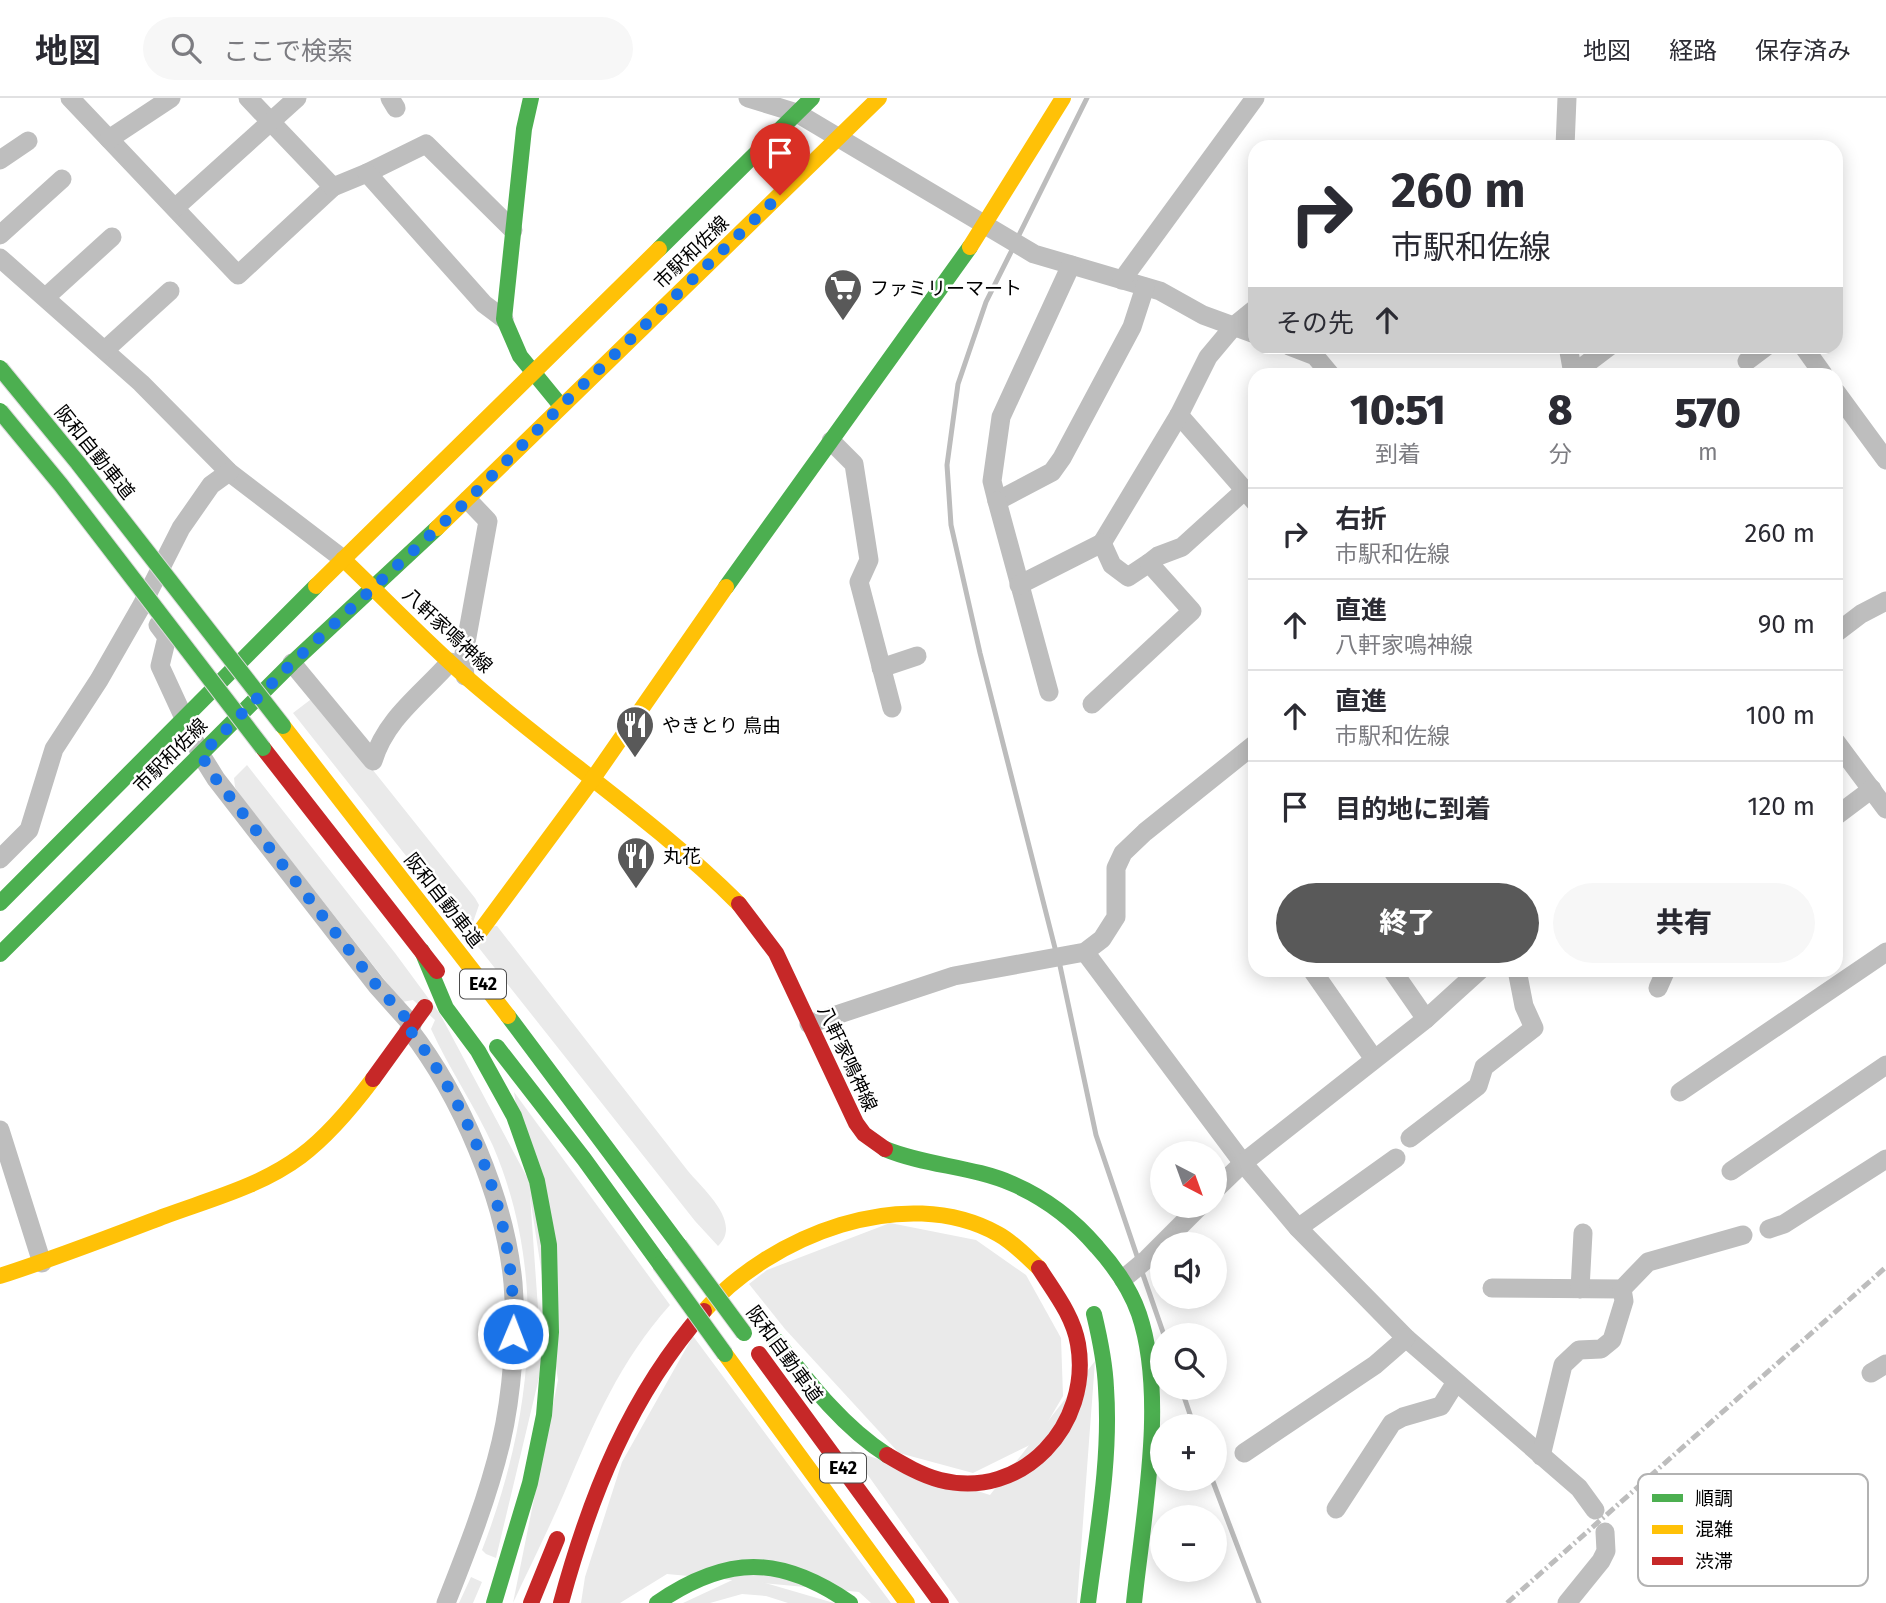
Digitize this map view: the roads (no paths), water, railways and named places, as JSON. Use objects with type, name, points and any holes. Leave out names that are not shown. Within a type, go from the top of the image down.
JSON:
[{"type":"main road","points":[[530,98],[524,129],[504,319],[520,356],[561,406]]},
{"type":"main road","name":"市駅和佐線","points":[[533,371],[812,98]]},
{"type":"main road","name":"市駅和佐線","points":[[561,406],[879,98]]},
{"type":"main road","points":[[476,937],[592,780],[711,608],[985,226],[1063,98]]},
{"type":"main road","name":"阪和自動車道","points":[[0,368],[78,463],[685,1240],[744,1334],[941,1603]]},
{"type":"main road","points":[[342,559],[533,371]]},
{"type":"main road","name":"八軒家鳴神線","points":[[373,589],[468,500],[561,406]]},
{"type":"main road","name":"E42","points":[[0,411],[61,485],[456,995]]},
{"type":"main road","name":"市駅和佐線","points":[[0,903],[342,559]]},
{"type":"main road","name":"八軒家鳴神線","points":[[342,559],[465,676],[592,780],[658,829],[738,903],[776,953],[856,1123],[869,1140],[915,1158],[989,1174],[1031,1191],[1076,1224],[1114,1266],[1135,1269],[1134,1302],[1147,1346],[1152,1401],[1151,1438],[1134,1603]]},
{"type":"main road","name":"市駅和佐線","points":[[0,954],[292,663],[373,589]]},
{"type":"main road","points":[[422,951],[446,1008],[478,1051],[514,1116],[532,1163],[545,1221],[552,1293],[546,1395],[533,1472],[513,1545],[492,1603]]},
{"type":"main road","points":[[0,1276],[42,1263],[234,1191],[302,1155],[324,1137],[344,1115],[425,1007]]},
{"type":"main road","name":"E42","points":[[490,1038],[584,1159],[907,1603]]},
{"type":"main road","points":[[561,1603],[576,1548],[608,1464],[633,1412],[671,1350],[697,1318],[730,1285],[786,1247],[817,1233],[871,1215],[914,1211],[965,1219],[1010,1241],[1037,1265],[1060,1294],[1067,1309],[1080,1358],[1078,1388],[1070,1415],[1056,1439],[1021,1469],[1009,1476],[975,1483],[944,1481],[929,1478],[903,1465],[882,1452],[859,1432],[821,1392],[751,1308],[721,1273],[674,1316]]},
{"type":"main road","points":[[1088,1302],[1102,1344],[1109,1417],[1088,1603]]},
{"type":"main road","points":[[532,1601],[565,1521]]},
{"type":"main road","points":[[657,1603],[685,1583],[705,1574],[749,1566],[782,1570],[818,1583],[850,1603]]},
{"type":"main road","points":[[666,1603],[705,1574]]},
{"type":"street","points":[[70,98],[238,275],[333,187],[426,144],[513,230]]},
{"type":"street","points":[[109,139],[171,98]]},
{"type":"street","points":[[248,98],[333,187]]},
{"type":"street","points":[[175,208],[297,98]]},
{"type":"street","points":[[748,98],[797,113],[1034,254],[1160,291],[1203,315],[1248,331]]},
{"type":"street","points":[[1122,280],[1255,98]]},
{"type":"street","points":[[1565,140],[1567,98]]},
{"type":"street","points":[[0,160],[28,141]]},
{"type":"street","points":[[367,173],[484,304],[504,319]]},
{"type":"street","points":[[0,234],[62,178]]},
{"type":"street","points":[[46,297],[113,237]]},
{"type":"street","points":[[0,258],[105,350],[229,472],[342,559]]},
{"type":"street","points":[[1049,692],[992,481],[1001,417],[1071,265]]},
{"type":"street","points":[[997,501],[1052,472],[1062,458],[1132,327],[1145,287]]},
{"type":"street","points":[[105,350],[170,290]]},
{"type":"street","points":[[1019,585],[1102,542],[1179,415],[1208,356],[1234,326],[1248,315]]},
{"type":"street","points":[[1310,354],[1325,368]]},
{"type":"street","points":[[1581,368],[1599,354]]},
{"type":"street","points":[[1747,361],[1756,354]]},
{"type":"street","points":[[1843,401],[1886,460]]},
{"type":"street","points":[[1179,415],[1248,494]]},
{"type":"street","points":[[831,441],[853,464],[869,560],[859,582],[892,708]]},
{"type":"street","points":[[0,859],[29,830],[54,749],[99,680],[142,605],[169,549],[211,485],[229,472]]},
{"type":"street","points":[[1102,542],[1112,565],[1128,577],[1158,556],[1182,547],[1248,498]]},
{"type":"street","points":[[465,676],[463,659],[488,520],[468,500]]},
{"type":"street","points":[[1092,704],[1192,611],[1150,563]]},
{"type":"street","points":[[1843,628],[1861,614],[1886,601]]},
{"type":"street","points":[[142,605],[167,637],[160,666],[201,755],[224,790],[411,1027],[444,1081],[473,1137],[499,1214],[513,1281],[506,1419],[482,1509],[446,1603]]},
{"type":"street","points":[[881,668],[917,656]]},
{"type":"street","points":[[292,663],[373,761],[377,748],[394,719],[450,662]]},
{"type":"street","points":[[809,1024],[954,976],[1085,952],[1102,939],[1116,917],[1116,868],[1123,853],[1145,832],[1248,750]]},
{"type":"street","points":[[1843,751],[1886,809]]},
{"type":"street","points":[[1843,811],[1872,789]]},
{"type":"street","points":[[1680,1092],[1886,951]]},
{"type":"street","points":[[1085,952],[1243,1163],[1298,1228],[1406,1338],[1579,1488],[1595,1510]]},
{"type":"street","points":[[1317,977],[1374,1059]]},
{"type":"street","points":[[1397,977],[1426,1019]]},
{"type":"street","points":[[1227,1178],[1426,1019],[1472,977]]},
{"type":"street","points":[[1410,1138],[1478,1086],[1484,1067],[1534,1028],[1524,1006],[1518,977]]},
{"type":"street","points":[[1657,988],[1663,977]]},
{"type":"street","points":[[1731,1171],[1886,1065]]},
{"type":"street","points":[[0,1130],[42,1263]]},
{"type":"street","points":[[1298,1228],[1396,1158]]},
{"type":"street","points":[[1769,1228],[1784,1224],[1886,1159]]},
{"type":"street","points":[[1135,1269],[1188,1218]]},
{"type":"street","points":[[1580,1289],[1583,1233]]},
{"type":"street","points":[[1492,1288],[1622,1289],[1648,1262],[1744,1235]]},
{"type":"street","points":[[1541,1456],[1563,1365],[1579,1350],[1601,1349],[1612,1340],[1624,1301],[1622,1289]]},
{"type":"street","points":[[1244,1453],[1375,1365],[1406,1338]]},
{"type":"street","points":[[1336,1509],[1392,1423],[1441,1406],[1456,1382]]},
{"type":"street","points":[[1567,1603],[1606,1551],[1605,1532]]},
{"type":"waterway","points":[[1017,239],[1087,98]]},
{"type":"waterway","points":[[1013,248],[986,302],[958,384],[947,465],[951,525],[980,653],[1056,952]]},
{"type":"waterway","points":[[1059,961],[1096,1135],[1138,1259]]},
{"type":"waterway","points":[[1141,1269],[1160,1323]]},
{"type":"waterway","points":[[1185,1400],[1190,1414]]},
{"type":"waterway","points":[[1217,1491],[1259,1603]]},
{"type":"railway","points":[[1653,1474],[1886,1267]]},
{"type":"railway","points":[[1507,1603],[1638,1487]]},
{"type":"place","name":"ファミリーマート","points":[[843,322]]},
{"type":"place","name":"やきとり 鳥由","points":[[635,759]]},
{"type":"place","name":"丸花","points":[[636,890]]}]
